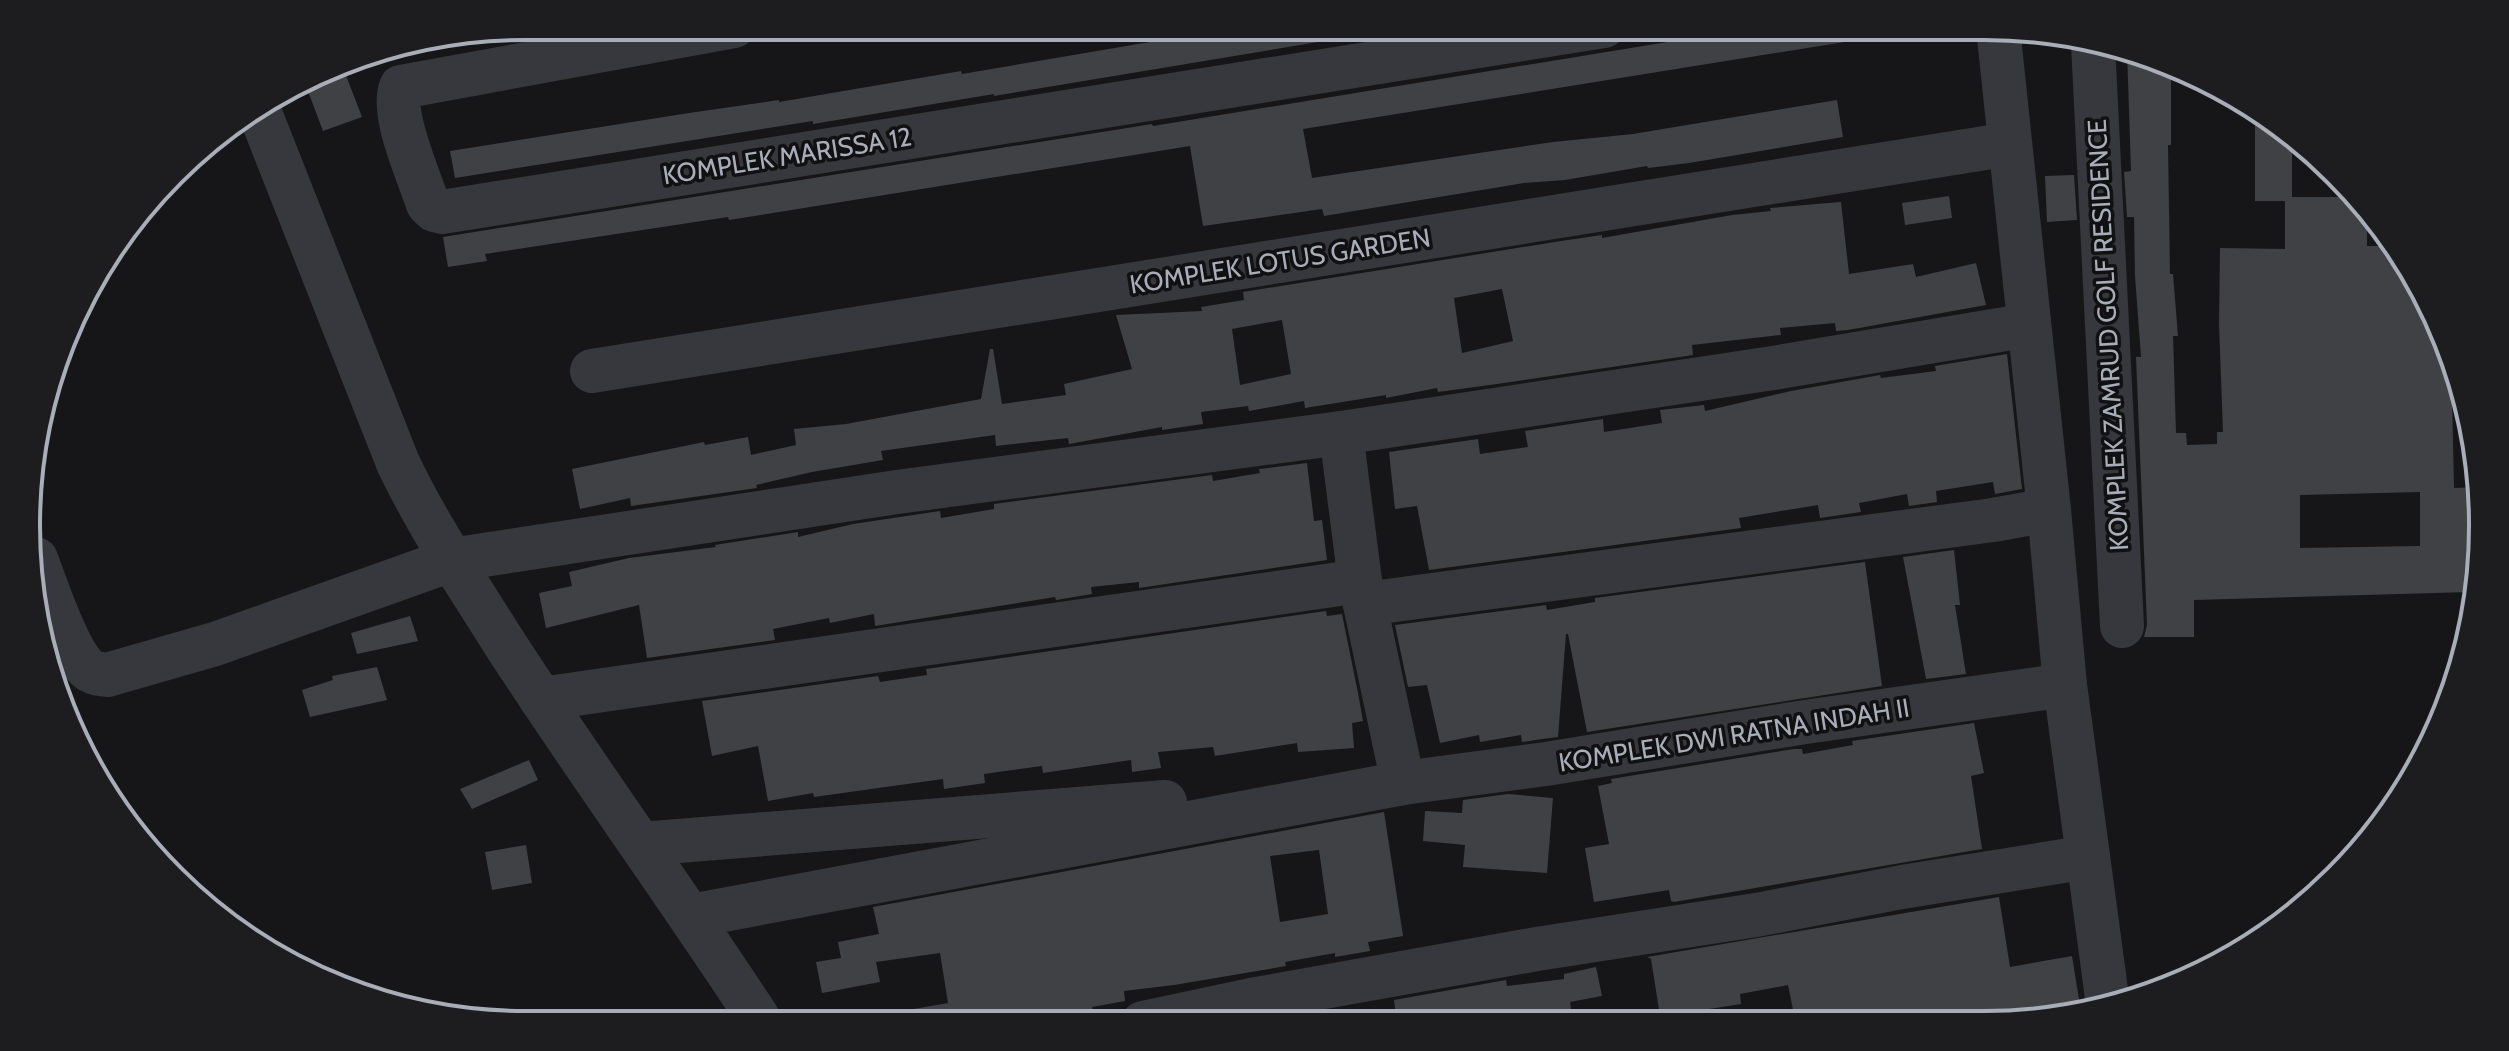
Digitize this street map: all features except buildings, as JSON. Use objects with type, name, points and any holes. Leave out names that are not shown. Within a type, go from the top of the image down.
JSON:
[{"type":"street","name":"KOMPLEK MARISSA 12","points":[[658,40],[401,87],[397,95],[398,112],[428,204],[442,212],[1517,40]]},
{"type":"street","points":[[1999,40],[2065,685],[2107,995]]},
{"type":"street","name":"KOMPLEK ZAMRUD GOLF RESIDENCE","points":[[2093,53],[2122,626]]},
{"type":"street","points":[[262,118],[398,463],[421,511],[541,699],[753,1011]]},
{"type":"street","name":"KOMPLEK LOTUS GARDEN","points":[[592,371],[2010,144]]},
{"type":"street","points":[[43,576],[67,636],[81,660],[90,671],[107,675],[215,644],[451,560],[897,492],[1341,433],[1773,368],[2029,325]]},
{"type":"street","points":[[1341,433],[1362,592],[1403,783]]},
{"type":"street","points":[[541,699],[1362,592],[1993,520],[2049,510]]},
{"type":"street","name":"KOMPLEK DWI RATNA INDAH II","points":[[1403,783],[2065,685]]},
{"type":"street","points":[[641,844],[1403,783]]},
{"type":"street","points":[[691,916],[1403,783]]},
{"type":"street","points":[[1199,1011],[1522,951],[1756,915],[1902,887],[2088,857]]}]
